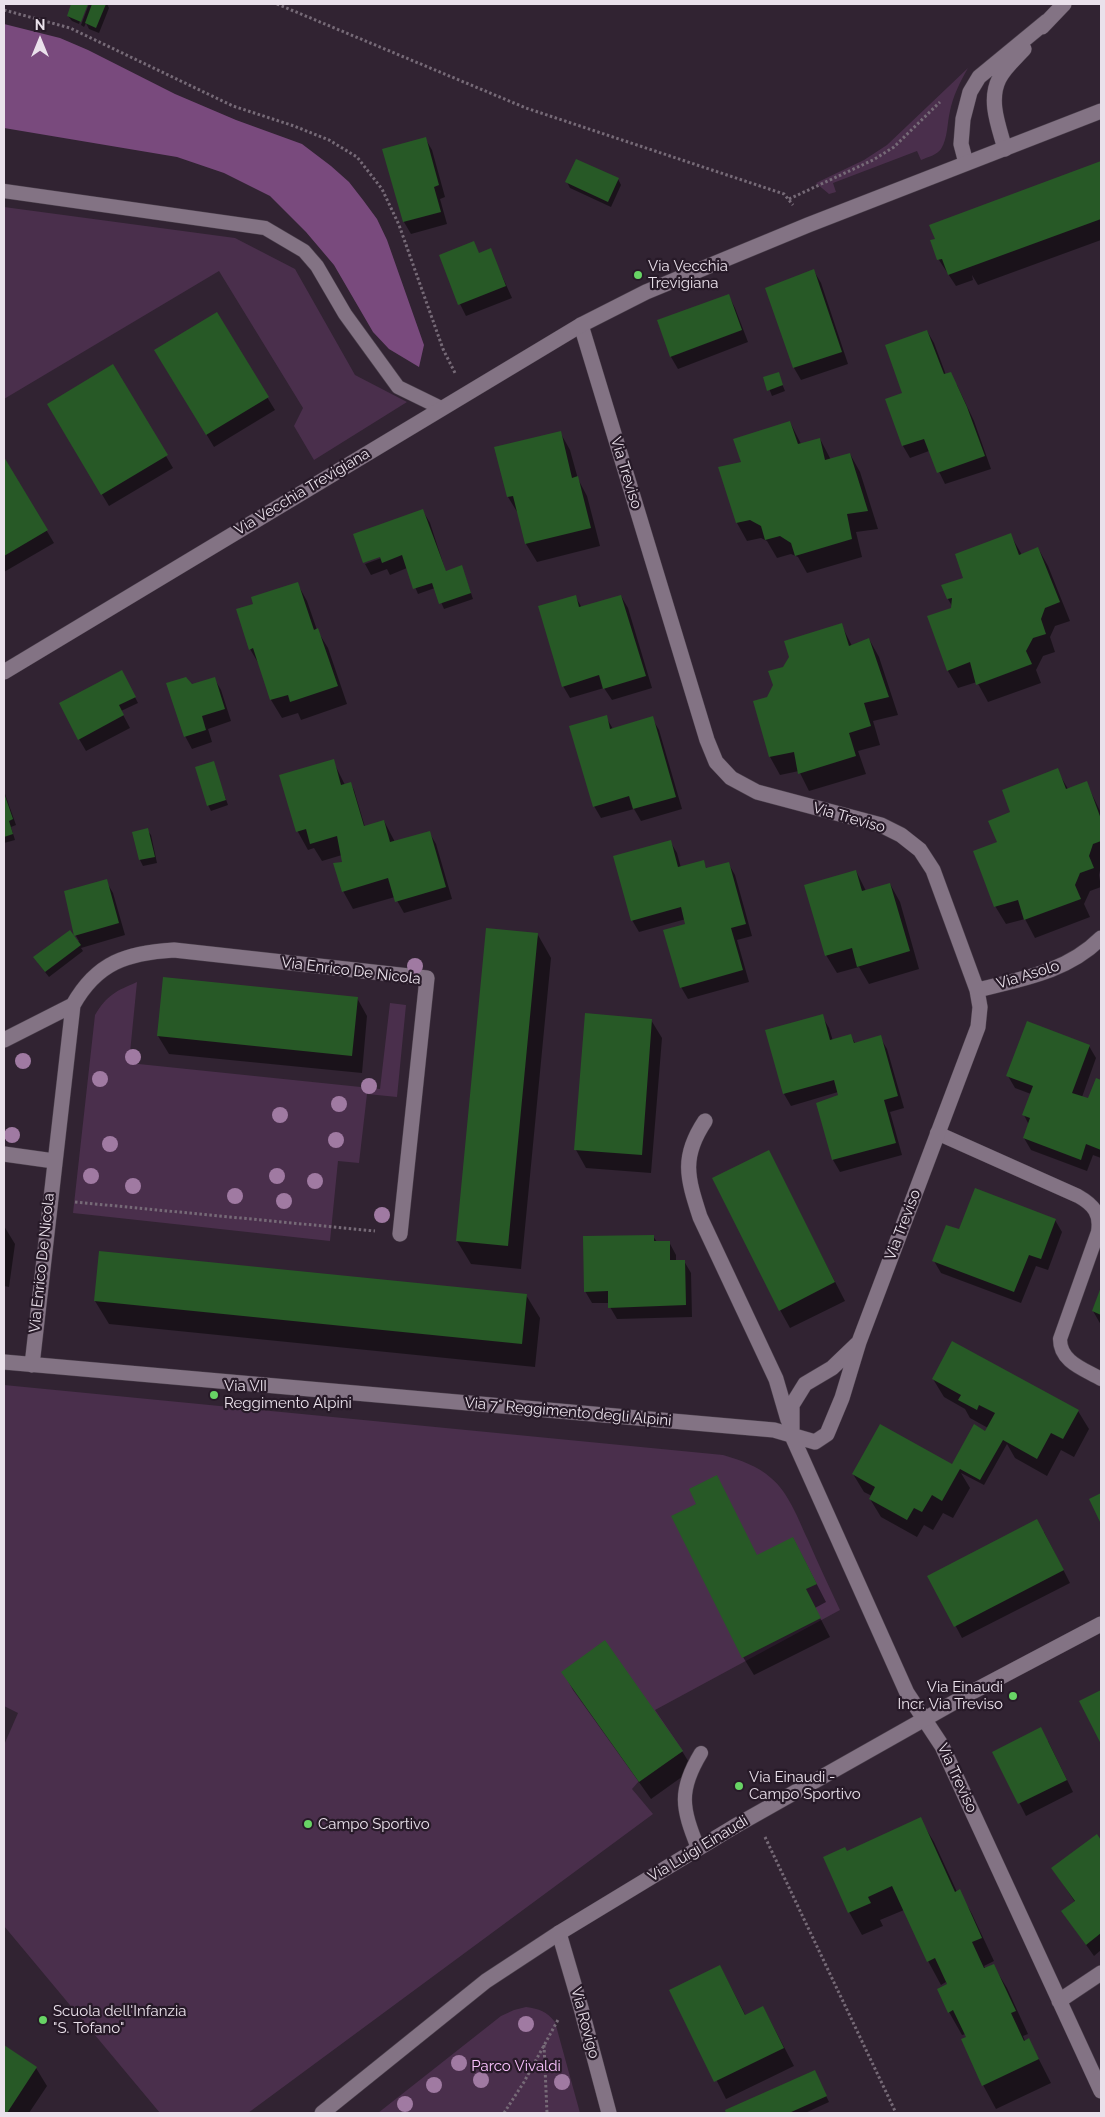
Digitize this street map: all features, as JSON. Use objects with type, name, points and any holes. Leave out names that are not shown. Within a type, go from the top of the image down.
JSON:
[{"type":"street","points":[[1005,148],[995,111],[995,95],[999,79],[1047,21],[1064,4]]},
{"type":"street","points":[[966,163],[962,144],[963,119],[970,92],[979,77],[1047,21]]},
{"type":"street","name":"Via Vecchia Trevigiana","points":[[4,672],[581,325],[646,292],[966,163],[1101,111]]},
{"type":"street","name":"Via Treviso","points":[[581,325],[707,740],[716,762],[731,778],[756,792],[881,825],[901,835],[920,850],[933,870],[977,990],[980,1006],[978,1027],[859,1342],[842,1398],[827,1434],[814,1442]]},
{"type":"street","name":"Via Asolo","points":[[977,990],[1049,972],[1072,961],[1090,949],[1101,938]]},
{"type":"street","name":"Via Enrico De Nicola","points":[[32,1365],[73,1006],[83,987],[99,972],[118,960],[145,952],[174,950],[428,978],[400,1234]]},
{"type":"street","points":[[4,1040],[73,1006]]},
{"type":"street","points":[[706,1121],[694,1138],[688,1166],[692,1191],[700,1217],[776,1378],[792,1436],[814,1442],[807,1469]]},
{"type":"street","points":[[4,1154],[54,1161]]},
{"type":"street","name":"Via Treviso","points":[[859,1342],[832,1368],[805,1384],[792,1404],[792,1436],[907,1693],[926,1718],[942,1746],[1101,2091]]},
{"type":"street","name":"Via 7° Reggimento degli Alpini","points":[[4,1362],[774,1430],[792,1436]]},
{"type":"street","name":"Via Luigi Einaudi","points":[[322,2113],[486,1981],[559,1933],[698,1848],[926,1718],[1101,1624]]},
{"type":"street","name":"Via Rovigo","points":[[559,1933],[609,2113]]},
{"type":"street","points":[[1059,2001],[1101,1973]]},
{"type":"lane","points":[[4,191],[266,228],[304,251],[317,266],[345,314],[398,387],[441,408]]},
{"type":"lane","points":[[938,1133],[1078,1196],[1094,1208],[1098,1215],[1098,1232],[1060,1339],[1060,1346],[1070,1362],[1101,1379]]},
{"type":"lane","points":[[698,1848],[686,1818],[684,1798],[689,1772],[701,1753]]},
{"type":"path","points":[[277,4],[526,108],[784,194],[808,226]]},
{"type":"path","points":[[4,10],[70,28],[233,106],[294,126],[329,140],[357,157],[382,189],[396,218],[443,349],[465,394]]},
{"type":"path","points":[[789,200],[894,148],[946,96]]},
{"type":"path","points":[[67,1201],[400,1234]]},
{"type":"path","points":[[765,1837],[896,2113]]},
{"type":"path","points":[[504,2113],[524,2082],[555,2022],[561,2016]]},
{"type":"path","points":[[544,2044],[547,2113]]},
{"type":"green space","points":[[968,68],[955,94],[945,140],[937,153],[921,160],[917,151],[833,183],[836,192],[829,194],[816,183],[864,160],[887,145]]},
{"type":"green space","points":[[4,207],[235,238],[295,269],[355,375],[407,402],[314,460],[294,426],[303,408],[219,271],[4,399]]},
{"type":"green space","points":[[137,982],[129,1063],[380,1089],[390,1003],[406,1005],[397,1097],[367,1094],[359,1163],[338,1161],[330,1241],[73,1213],[95,1015],[113,994]]},
{"type":"green space","points":[[4,1385],[723,1455],[742,1461],[760,1470],[771,1478],[783,1491],[797,1515],[840,1610],[655,1710],[683,1751],[639,1781],[632,1789],[653,1814],[248,2113],[160,2113],[4,1926],[4,1745],[18,1713],[4,1706]]},
{"type":"green space","name":"Parco Vivaldi","points":[[526,2007],[542,2011],[555,2022],[580,2113],[378,2113],[501,2016]]},
{"type":"shaded area","points":[[4,24],[60,38],[88,50],[175,94],[236,120],[302,144],[331,166],[349,182],[363,200],[377,219],[387,240],[424,345],[419,367],[389,349],[373,332],[334,265],[306,232],[270,196],[224,173],[177,157],[4,128]]},
{"type":"building","points":[[71,4],[88,4],[81,22],[67,16]]},
{"type":"building","points":[[92,4],[106,4],[96,28],[85,23]]},
{"type":"building","points":[[426,137],[439,185],[434,187],[441,212],[403,222],[382,149]]},
{"type":"building","points":[[576,159],[619,178],[608,202],[565,182]]},
{"type":"building","points":[[1101,161],[1101,219],[948,275],[942,259],[937,260],[930,240],[935,239],[929,225]]},
{"type":"building","points":[[474,241],[479,253],[491,248],[506,286],[458,305],[439,255]]},
{"type":"building","points":[[814,269],[842,352],[793,368],[765,288]]},
{"type":"building","points":[[729,294],[742,330],[670,357],[657,320]]},
{"type":"building","points":[[217,312],[269,397],[206,435],[154,350]]},
{"type":"building","points":[[927,330],[944,374],[951,372],[967,407],[985,456],[937,473],[924,439],[902,446],[885,399],[902,393],[885,345]]},
{"type":"building","points":[[113,364],[168,455],[101,495],[47,404]]},
{"type":"building","points":[[779,372],[783,385],[767,391],[763,377]]},
{"type":"building","points":[[790,421],[798,444],[820,438],[825,460],[850,453],[868,511],[847,514],[852,539],[795,556],[791,543],[780,536],[765,540],[761,526],[750,520],[736,523],[718,467],[741,462],[733,439]]},
{"type":"building","points":[[561,431],[572,478],[578,476],[591,528],[525,544],[513,496],[507,497],[494,447]]},
{"type":"building","points":[[4,457],[48,530],[4,556]]},
{"type":"building","points":[[423,509],[446,571],[462,565],[471,593],[439,604],[432,583],[413,589],[402,555],[382,563],[380,557],[363,563],[353,534]]},
{"type":"building","points":[[1011,533],[1019,555],[1038,547],[1060,602],[1045,608],[1041,619],[1046,634],[1033,638],[1026,651],[1032,664],[976,685],[970,662],[947,671],[927,616],[951,608],[952,598],[947,599],[941,585],[963,578],[955,554]]},
{"type":"building","points":[[298,582],[314,630],[318,628],[338,686],[290,702],[288,695],[270,700],[253,648],[249,650],[236,609],[253,604],[251,597]]},
{"type":"building","points":[[576,595],[579,607],[621,595],[646,676],[603,689],[599,675],[562,687],[538,606]]},
{"type":"building","points":[[842,623],[849,646],[869,638],[889,697],[864,703],[871,726],[849,733],[856,756],[798,774],[794,752],[769,757],[753,701],[767,697],[773,685],[768,671],[783,667],[789,657],[784,641]]},
{"type":"building","points":[[122,670],[136,697],[119,705],[124,715],[78,740],[59,703]]},
{"type":"building","points":[[186,677],[192,684],[215,677],[225,709],[202,716],[206,730],[184,737],[166,683]]},
{"type":"building","points":[[607,715],[610,729],[653,716],[676,797],[633,809],[629,796],[593,807],[569,726]]},
{"type":"building","points":[[334,759],[341,785],[351,782],[364,826],[384,820],[390,842],[430,831],[446,887],[395,902],[388,878],[342,892],[333,863],[342,862],[337,836],[310,844],[306,829],[296,832],[279,775]]},
{"type":"building","points":[[214,761],[226,800],[207,806],[195,767]]},
{"type":"building","points":[[1058,768],[1066,789],[1087,781],[1101,819],[1101,841],[1093,844],[1089,856],[1094,868],[1080,873],[1075,885],[1081,899],[1024,920],[1018,900],[994,907],[973,851],[997,842],[988,821],[1010,812],[1002,790]]},
{"type":"building","points":[[4,793],[13,819],[9,821],[13,834],[4,837]]},
{"type":"building","points":[[148,828],[155,857],[139,860],[132,832]]},
{"type":"building","points":[[671,840],[678,867],[704,860],[706,868],[729,862],[746,924],[731,928],[743,970],[680,988],[663,930],[685,924],[681,907],[631,921],[613,856]]},
{"type":"building","points":[[856,870],[862,891],[890,883],[910,951],[857,967],[852,948],[825,956],[804,885]]},
{"type":"building","points":[[107,879],[119,923],[74,936],[64,891]]},
{"type":"building","points":[[486,928],[538,933],[508,1246],[456,1241]]},
{"type":"building","points":[[70,930],[81,945],[45,972],[33,957]]},
{"type":"building","points":[[163,977],[358,997],[352,1056],[157,1036]]},
{"type":"building","points":[[585,1013],[652,1019],[642,1155],[574,1150]]},
{"type":"building","points":[[823,1014],[830,1040],[851,1034],[854,1043],[881,1035],[898,1096],[884,1100],[896,1143],[832,1160],[816,1103],[838,1095],[834,1080],[783,1094],[765,1030]]},
{"type":"building","points":[[1027,1021],[1090,1045],[1072,1093],[1088,1098],[1096,1078],[1101,1080],[1101,1150],[1086,1144],[1081,1160],[1023,1138],[1030,1118],[1022,1115],[1033,1086],[1006,1076]]},
{"type":"building","points":[[769,1150],[835,1282],[779,1311],[712,1178]]},
{"type":"building","points":[[975,1188],[1056,1219],[1041,1259],[1029,1255],[1014,1292],[932,1261],[946,1225],[959,1229]]},
{"type":"building","points":[[654,1235],[654,1241],[670,1241],[670,1260],[685,1260],[686,1305],[608,1308],[608,1291],[584,1292],[583,1236]]},
{"type":"building","points":[[99,1251],[527,1294],[522,1344],[94,1301]]},
{"type":"building","points":[[1101,1287],[1101,1315],[1092,1311]]},
{"type":"building","points":[[952,1341],[1079,1410],[1063,1439],[1051,1433],[1037,1459],[1003,1440],[980,1480],[960,1469],[942,1501],[932,1495],[922,1512],[914,1508],[907,1520],[869,1499],[875,1487],[852,1474],[880,1424],[952,1464],[974,1424],[985,1431],[995,1413],[979,1405],[977,1410],[958,1400],[961,1395],[932,1379]]},
{"type":"building","points":[[717,1475],[757,1555],[793,1537],[817,1584],[806,1589],[821,1618],[742,1658],[671,1516],[696,1504],[689,1489]]},
{"type":"building","points":[[1101,1493],[1101,1524],[1089,1499]]},
{"type":"building","points":[[1037,1519],[1064,1570],[954,1627],[927,1576]]},
{"type":"building","points":[[605,1640],[683,1751],[639,1782],[561,1672]]},
{"type":"building","points":[[1101,1690],[1101,1744],[1079,1701]]},
{"type":"building","points":[[1041,1727],[1067,1780],[1018,1804],[992,1752]]},
{"type":"building","points":[[921,1817],[955,1892],[960,1889],[982,1938],[972,1942],[984,1968],[994,1964],[1016,2011],[1011,2013],[1024,2041],[1029,2038],[1039,2059],[982,2086],[961,2039],[966,2037],[953,2010],[948,2013],[937,1989],[947,1984],[935,1958],[927,1962],[892,1886],[868,1897],[871,1903],[848,1913],[823,1857],[845,1847],[847,1851]]},
{"type":"building","points":[[1097,1834],[1101,1840],[1101,1933],[1086,1945],[1061,1911],[1075,1901],[1051,1868]]},
{"type":"building","points":[[720,1965],[745,2015],[763,2006],[784,2048],[714,2082],[669,1990]]},
{"type":"building","points":[[4,2045],[37,2067],[7,2113],[4,2113]]},
{"type":"building","points":[[815,2070],[827,2096],[789,2113],[726,2113],[725,2110]]},
{"type":"place","name":"Via Vecchia Trevigiana","points":[[638,275]]},
{"type":"place","name":"Via VII Reggimento Alpini","points":[[214,1395]]},
{"type":"place","name":"Via Einaudi Incr. Via Treviso","points":[[1013,1696]]},
{"type":"place","name":"Via Einaudi - Campo Sportivo","points":[[739,1786]]},
{"type":"place","name":"Campo Sportivo","points":[[308,1824]]},
{"type":"place","name":"Scuola dell'Infanzia \"S. Tofano\"","points":[[43,2020]]}]
